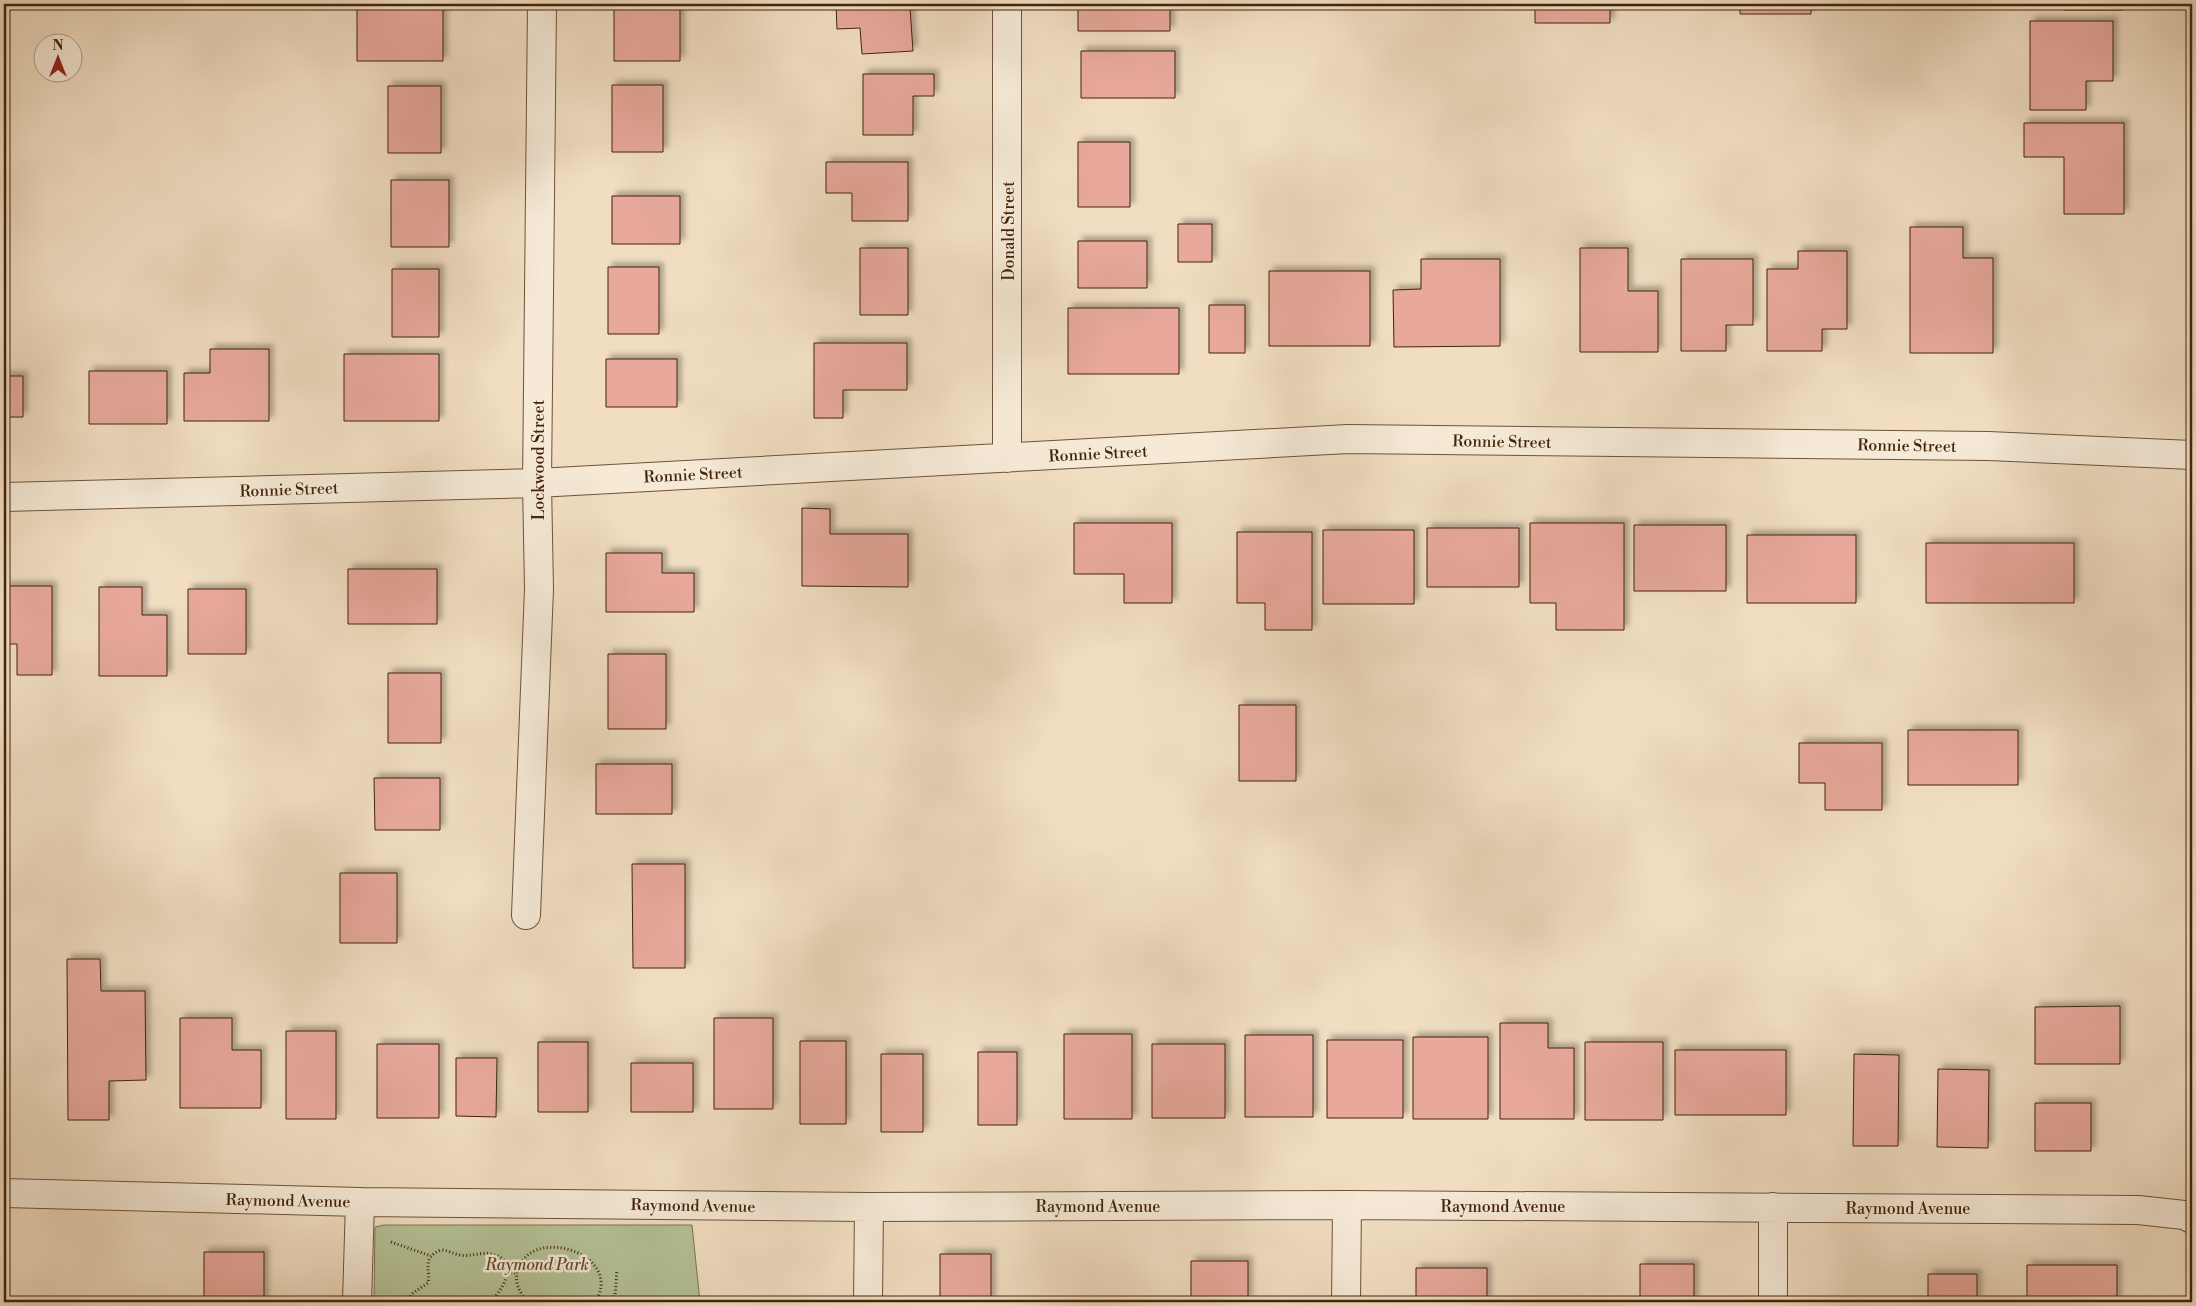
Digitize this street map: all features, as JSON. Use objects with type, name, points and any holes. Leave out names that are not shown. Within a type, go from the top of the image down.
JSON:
[{"type":"street","name":"Lockwood Street","points":[[526,915],[539,589],[537,483],[542,4]]},
{"type":"street","name":"Donald Street","points":[[1007,4],[1007,458]]},
{"type":"street","name":"Ronnie Street","points":[[4,497],[537,483],[1348,439],[1988,446],[2192,455]]},
{"type":"street","name":"Raymond Avenue","points":[[4,1193],[360,1202],[869,1206],[1347,1205],[2138,1210],[2184,1215],[2192,1219]]},
{"type":"street","points":[[357,1302],[360,1202]]},
{"type":"street","points":[[1346,1302],[1347,1205]]},
{"type":"street","points":[[868,1302],[869,1206]]},
{"type":"street","points":[[1773,1207],[1773,1302]]},
{"type":"path","points":[[527,1302],[517,1288],[517,1273],[523,1259],[534,1249],[552,1247],[583,1254],[592,1261],[600,1275],[600,1292],[595,1302]]},
{"type":"path","points":[[406,1302],[413,1293],[428,1283],[428,1261],[431,1256],[441,1250],[460,1255],[492,1254],[502,1260],[507,1272],[504,1287],[489,1302]]},
{"type":"path","points":[[608,1302],[615,1296],[617,1270]]},
{"type":"path","points":[[507,1272],[517,1273]]},
{"type":"green space","name":"Raymond Park","points":[[384,1225],[692,1225],[700,1302],[374,1302],[375,1227]]},
{"type":"building","points":[[357,4],[443,4],[443,61],[357,61]]},
{"type":"building","points":[[614,4],[680,4],[680,61],[614,61]]},
{"type":"building","points":[[836,4],[931,4],[931,6],[910,8],[913,51],[862,54],[860,28],[837,29]]},
{"type":"building","points":[[1078,4],[1170,4],[1170,31],[1078,31]]},
{"type":"building","points":[[1535,4],[1610,4],[1610,23],[1535,23]]},
{"type":"building","points":[[1740,4],[1811,4],[1811,14],[1740,14]]},
{"type":"building","points":[[2064,4],[2123,4],[2123,10],[2064,10]]},
{"type":"building","points":[[2030,21],[2113,21],[2113,81],[2086,81],[2086,110],[2030,110]]},
{"type":"building","points":[[1081,51],[1175,51],[1175,98],[1081,98]]},
{"type":"building","points":[[863,74],[934,74],[934,96],[913,96],[913,135],[863,135]]},
{"type":"building","points":[[612,85],[663,85],[663,152],[612,152]]},
{"type":"building","points":[[388,86],[441,86],[441,153],[388,153]]},
{"type":"building","points":[[2024,123],[2124,123],[2124,214],[2064,214],[2064,157],[2024,157]]},
{"type":"building","points":[[1078,142],[1130,142],[1130,207],[1078,207]]},
{"type":"building","points":[[826,162],[908,162],[908,221],[852,221],[852,193],[826,193]]},
{"type":"building","points":[[391,180],[449,180],[449,247],[391,247]]},
{"type":"building","points":[[612,196],[680,196],[680,244],[612,244]]},
{"type":"building","points":[[1178,224],[1212,224],[1212,262],[1178,262]]},
{"type":"building","points":[[1910,227],[1963,227],[1963,258],[1993,258],[1993,353],[1910,353]]},
{"type":"building","points":[[1078,241],[1147,241],[1147,288],[1078,288]]},
{"type":"building","points":[[860,248],[908,248],[908,315],[860,315]]},
{"type":"building","points":[[1580,248],[1628,248],[1628,291],[1658,291],[1658,352],[1580,352]]},
{"type":"building","points":[[1798,251],[1847,251],[1847,329],[1822,329],[1822,351],[1767,351],[1767,269],[1798,269]]},
{"type":"building","points":[[1421,259],[1500,259],[1500,346],[1394,347],[1393,290],[1421,289]]},
{"type":"building","points":[[1681,259],[1753,259],[1753,325],[1726,325],[1726,351],[1681,351]]},
{"type":"building","points":[[608,267],[659,267],[659,334],[608,334]]},
{"type":"building","points":[[392,269],[439,269],[439,337],[392,337]]},
{"type":"building","points":[[1269,271],[1370,271],[1370,346],[1269,346]]},
{"type":"building","points":[[1209,305],[1245,305],[1245,353],[1209,353]]},
{"type":"building","points":[[1068,308],[1179,308],[1179,374],[1068,374]]},
{"type":"building","points":[[814,343],[907,343],[907,390],[843,390],[843,418],[814,418]]},
{"type":"building","points":[[210,349],[269,349],[269,421],[184,421],[184,373],[210,373]]},
{"type":"building","points":[[344,354],[439,354],[439,421],[344,421]]},
{"type":"building","points":[[606,359],[677,359],[677,407],[606,407]]},
{"type":"building","points":[[89,371],[167,371],[167,424],[89,424]]},
{"type":"building","points":[[4,376],[23,376],[23,417],[4,417]]},
{"type":"building","points":[[802,508],[830,509],[830,534],[908,534],[908,587],[802,586]]},
{"type":"building","points":[[1074,523],[1172,523],[1172,603],[1124,603],[1124,574],[1074,574]]},
{"type":"building","points":[[1530,523],[1624,523],[1624,630],[1556,630],[1556,603],[1530,603]]},
{"type":"building","points":[[1634,525],[1726,525],[1726,591],[1634,591]]},
{"type":"building","points":[[1427,528],[1519,528],[1519,587],[1427,587]]},
{"type":"building","points":[[1323,530],[1414,530],[1414,604],[1323,604]]},
{"type":"building","points":[[1237,532],[1312,532],[1312,630],[1265,630],[1265,603],[1237,603]]},
{"type":"building","points":[[1747,535],[1856,535],[1856,603],[1747,603]]},
{"type":"building","points":[[1926,543],[2074,543],[2074,603],[1926,603]]},
{"type":"building","points":[[606,553],[662,553],[662,573],[694,573],[694,612],[606,612]]},
{"type":"building","points":[[348,569],[437,569],[437,624],[348,624]]},
{"type":"building","points":[[4,586],[52,586],[52,675],[17,675],[17,644],[4,644]]},
{"type":"building","points":[[99,587],[142,587],[142,615],[167,615],[167,676],[99,676]]},
{"type":"building","points":[[188,589],[246,589],[246,654],[188,654]]},
{"type":"building","points":[[608,654],[666,654],[666,729],[608,729]]},
{"type":"building","points":[[388,673],[441,673],[441,743],[388,743]]},
{"type":"building","points":[[1239,705],[1296,705],[1296,781],[1239,781]]},
{"type":"building","points":[[1908,730],[2018,730],[2018,785],[1908,785]]},
{"type":"building","points":[[1799,743],[1882,743],[1882,810],[1825,810],[1825,783],[1799,783]]},
{"type":"building","points":[[596,764],[672,764],[672,814],[596,814]]},
{"type":"building","points":[[374,778],[440,778],[440,830],[375,830]]},
{"type":"building","points":[[632,864],[685,864],[685,968],[633,968]]},
{"type":"building","points":[[340,873],[397,873],[397,943],[340,943]]},
{"type":"building","points":[[67,959],[100,959],[101,991],[145,991],[146,1080],[109,1081],[109,1120],[68,1120]]},
{"type":"building","points":[[2120,1006],[2120,1064],[2035,1064],[2035,1007]]},
{"type":"building","points":[[180,1018],[232,1018],[232,1050],[261,1050],[261,1108],[180,1108]]},
{"type":"building","points":[[714,1018],[773,1018],[773,1109],[714,1109]]},
{"type":"building","points":[[1500,1023],[1548,1023],[1548,1048],[1574,1048],[1574,1119],[1500,1119]]},
{"type":"building","points":[[286,1031],[336,1031],[336,1119],[286,1119]]},
{"type":"building","points":[[1064,1034],[1132,1034],[1132,1119],[1064,1119]]},
{"type":"building","points":[[1245,1035],[1313,1035],[1313,1117],[1245,1117]]},
{"type":"building","points":[[1413,1037],[1488,1037],[1488,1119],[1413,1119]]},
{"type":"building","points":[[1327,1040],[1403,1040],[1403,1118],[1327,1118]]},
{"type":"building","points":[[800,1041],[846,1041],[846,1124],[800,1124]]},
{"type":"building","points":[[538,1042],[588,1042],[588,1112],[538,1112]]},
{"type":"building","points":[[1585,1042],[1663,1042],[1663,1120],[1585,1120]]},
{"type":"building","points":[[377,1044],[439,1044],[439,1118],[377,1118]]},
{"type":"building","points":[[1152,1044],[1225,1044],[1225,1118],[1152,1118]]},
{"type":"building","points":[[1675,1050],[1786,1050],[1786,1115],[1675,1115]]},
{"type":"building","points":[[978,1052],[1017,1052],[1017,1125],[978,1125]]},
{"type":"building","points":[[881,1054],[923,1054],[923,1132],[881,1132]]},
{"type":"building","points":[[1854,1054],[1899,1055],[1898,1146],[1853,1146]]},
{"type":"building","points":[[456,1058],[497,1058],[496,1117],[456,1116]]},
{"type":"building","points":[[631,1063],[693,1063],[693,1112],[631,1112]]},
{"type":"building","points":[[1938,1069],[1989,1070],[1988,1148],[1937,1147]]},
{"type":"building","points":[[2035,1103],[2091,1103],[2091,1151],[2035,1151]]},
{"type":"building","points":[[204,1252],[264,1252],[264,1302],[204,1302]]},
{"type":"building","points":[[940,1254],[991,1254],[991,1302],[940,1302]]},
{"type":"building","points":[[1191,1261],[1248,1261],[1248,1302],[1191,1302]]},
{"type":"building","points":[[1640,1264],[1694,1264],[1694,1302],[1640,1302]]},
{"type":"building","points":[[2027,1265],[2117,1265],[2117,1302],[2027,1302]]},
{"type":"building","points":[[1416,1268],[1487,1268],[1487,1302],[1416,1302]]},
{"type":"building","points":[[1928,1274],[1977,1274],[1977,1302],[1928,1302]]}]
